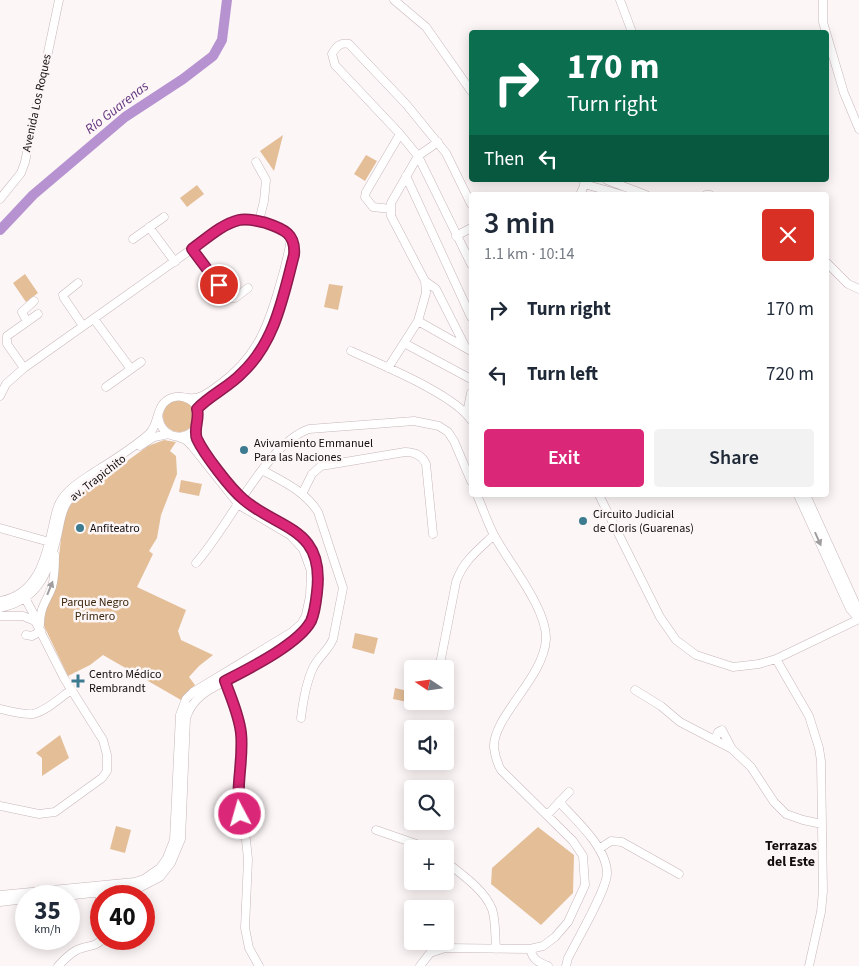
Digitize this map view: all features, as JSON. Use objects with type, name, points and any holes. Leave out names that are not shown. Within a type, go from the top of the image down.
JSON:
[{"type":"street","name":"Avenida Los Roques","points":[[0,199],[21,173],[58,0]]},
{"type":"street","points":[[394,0],[426,27],[469,88]]},
{"type":"street","points":[[620,0],[631,30]]},
{"type":"street","points":[[823,0],[823,22],[825,30]]},
{"type":"street","points":[[829,43],[844,93],[859,129]]},
{"type":"street","points":[[469,200],[446,153],[438,142],[353,47],[349,44],[340,44],[332,54],[335,65],[400,134],[418,156],[469,260]]},
{"type":"street","points":[[391,210],[373,207],[365,197],[366,192],[400,134]]},
{"type":"street","points":[[388,368],[418,321],[426,293],[425,281],[395,223],[391,203],[418,156],[438,142]]},
{"type":"street","points":[[256,162],[266,180],[264,201],[258,221]]},
{"type":"street","points":[[406,176],[469,313]]},
{"type":"street","points":[[585,182],[614,192]]},
{"type":"street","points":[[612,182],[638,192]]},
{"type":"street","points":[[133,239],[164,217]]},
{"type":"street","points":[[0,396],[6,384],[24,368],[192,249],[232,223],[239,220],[258,221],[279,227],[286,231],[295,246],[278,315],[268,339],[261,351],[244,371],[197,409]]},
{"type":"street","points":[[149,228],[174,262]]},
{"type":"street","points":[[456,236],[469,229]]},
{"type":"street","points":[[26,635],[32,636],[40,628],[41,611],[52,588],[55,575],[53,545],[59,504],[66,494],[82,480],[148,434],[156,423],[160,409],[168,400],[178,396],[194,399],[200,398],[236,372],[257,346],[272,313],[288,257],[291,237]]},
{"type":"street","points":[[192,249],[228,298],[235,298],[248,288]]},
{"type":"street","points":[[829,265],[848,284],[859,288]]},
{"type":"street","points":[[425,281],[436,289],[469,349]]},
{"type":"street","points":[[78,283],[63,295],[83,326]]},
{"type":"street","points":[[26,322],[22,312],[34,301]]},
{"type":"street","points":[[24,368],[7,344],[6,339],[7,336],[38,314]]},
{"type":"street","points":[[94,319],[131,369]]},
{"type":"street","points":[[418,321],[469,349]]},
{"type":"street","points":[[404,343],[469,378]]},
{"type":"street","points":[[352,351],[423,386],[462,408],[469,416]]},
{"type":"street","points":[[106,387],[141,362]]},
{"type":"street","points":[[188,398],[197,409],[199,415],[196,427],[197,439],[241,502]]},
{"type":"street","points":[[122,885],[144,879],[160,868],[171,850],[176,830],[180,714],[186,699],[193,692],[223,678],[297,628],[306,614],[311,587],[309,564],[298,542],[241,502],[186,440],[169,434],[161,426],[158,415]]},
{"type":"street","points":[[196,563],[213,543],[262,470],[289,441],[301,432],[321,427],[414,421],[439,426],[448,432],[454,441],[469,476]]},
{"type":"street","points":[[178,437],[188,434],[196,427]]},
{"type":"street","name":"av. Trapichito","points":[[22,616],[32,592],[44,578],[64,507],[75,493],[154,437],[169,434]]},
{"type":"street","points":[[302,494],[312,474],[321,466],[405,452],[416,454],[421,456],[426,464],[432,534]]},
{"type":"street","points":[[262,470],[302,494],[313,504],[318,512],[343,588],[333,639],[330,647],[313,668],[301,718]]},
{"type":"street","points":[[420,966],[430,953],[445,948],[530,949],[543,946],[555,937],[568,922],[585,884],[583,856],[573,841],[501,770],[497,762],[494,746],[497,734],[504,720],[535,674],[546,639],[540,612],[494,536],[478,497]]},
{"type":"street","points":[[600,497],[660,617],[676,640],[696,655],[733,667],[759,664],[776,659],[859,619]]},
{"type":"street","points":[[799,497],[850,609],[859,619]]},
{"type":"street","points":[[807,497],[856,606],[859,619]]},
{"type":"street","points":[[0,528],[53,545]]},
{"type":"street","points":[[441,660],[456,582],[461,569],[469,558],[494,536]]},
{"type":"street","points":[[0,601],[19,594],[37,577],[53,545]]},
{"type":"street","points":[[0,806],[39,814],[55,812],[102,778],[107,771],[107,755],[103,740],[71,690],[27,601]]},
{"type":"street","name":"av. Trapichito","points":[[0,608],[27,601]]},
{"type":"street","points":[[0,616],[22,616],[35,621],[40,628]]},
{"type":"street","points":[[776,659],[809,716],[816,733],[821,762],[823,891],[821,912],[809,966]]},
{"type":"street","points":[[223,678],[241,731],[237,795],[248,859],[245,928],[249,948],[258,966]]},
{"type":"street","points":[[0,709],[19,713],[35,713],[52,704],[71,690]]},
{"type":"street","points":[[635,690],[661,706],[680,722],[732,749],[751,767],[774,802],[786,814],[822,824]]},
{"type":"street","points":[[715,740],[718,732],[722,730],[732,749]]},
{"type":"street","points":[[547,815],[569,792]]},
{"type":"street","points":[[559,802],[580,824],[599,849],[607,873],[606,880],[566,966]]},
{"type":"street","points":[[376,830],[405,840]]},
{"type":"street","points":[[599,849],[612,841],[622,842],[679,874]]},
{"type":"street","points":[[454,869],[486,897],[492,909],[496,949]]},
{"type":"street","points":[[0,895],[90,890]]},
{"type":"street","points":[[0,902],[15,901]]},
{"type":"street","points":[[58,966],[73,952],[90,946]]},
{"type":"street","points":[[530,949],[532,956],[537,962],[548,966]]},
{"type":"green space","points":[[283,135],[274,171],[260,151]]},
{"type":"green space","points":[[366,155],[377,161],[365,181],[354,174]]},
{"type":"green space","points":[[197,185],[204,194],[187,207],[180,198]]},
{"type":"green space","points":[[25,274],[38,293],[26,302],[13,283]]},
{"type":"green space","points":[[329,284],[343,286],[338,310],[324,307]]},
{"type":"green space","points":[[179,400],[190,405],[195,416],[190,427],[179,432],[168,427],[163,416],[168,405]]},
{"type":"green space","name":"Parque Negro Primero","points":[[164,440],[176,442],[170,451],[176,456],[177,474],[161,515],[157,538],[149,551],[153,554],[137,587],[186,610],[178,631],[181,640],[213,655],[189,677],[195,685],[181,700],[103,655],[90,665],[68,676],[42,622],[56,577],[63,525],[74,499],[148,446]]},
{"type":"green space","points":[[181,480],[202,484],[199,496],[179,492]]},
{"type":"green space","points":[[355,633],[378,638],[374,654],[352,648]]},
{"type":"green space","points":[[395,688],[404,690],[404,701],[393,699]]},
{"type":"green space","points":[[60,735],[69,758],[42,776],[42,758],[36,753]]},
{"type":"green space","points":[[116,826],[131,830],[125,853],[110,849]]},
{"type":"green space","points":[[538,827],[574,855],[573,893],[541,925],[491,884],[492,868]]},
{"type":"waterway","name":"Río Guarenas","points":[[0,230],[33,195],[125,117],[183,79],[213,56],[222,40],[227,0]]},
{"type":"place","name":"Avivamiento Emmanuel Para las Naciones","points":[[244,450]]},
{"type":"place","name":"Circuito Judicial de Cloris (Guarenas)","points":[[583,521]]},
{"type":"place","name":"Anfiteatro","points":[[80,528]]},
{"type":"place","name":"Centro Médico Rembrandt","points":[[78,681]]},
{"type":"district","name":"Terrazas del Este","points":[[791,854]]},
{"type":"route","points":[[219,285],[192,249],[220,229],[239,220],[258,221],[279,227],[291,237],[295,246],[294,255],[273,328],[261,351],[252,363],[237,378],[197,409],[199,415],[196,434],[203,448],[243,498],[284,524],[308,543],[313,552],[318,571],[316,602],[310,622],[304,631],[285,646],[225,681],[241,731],[242,743],[237,789],[240,814]]}]
